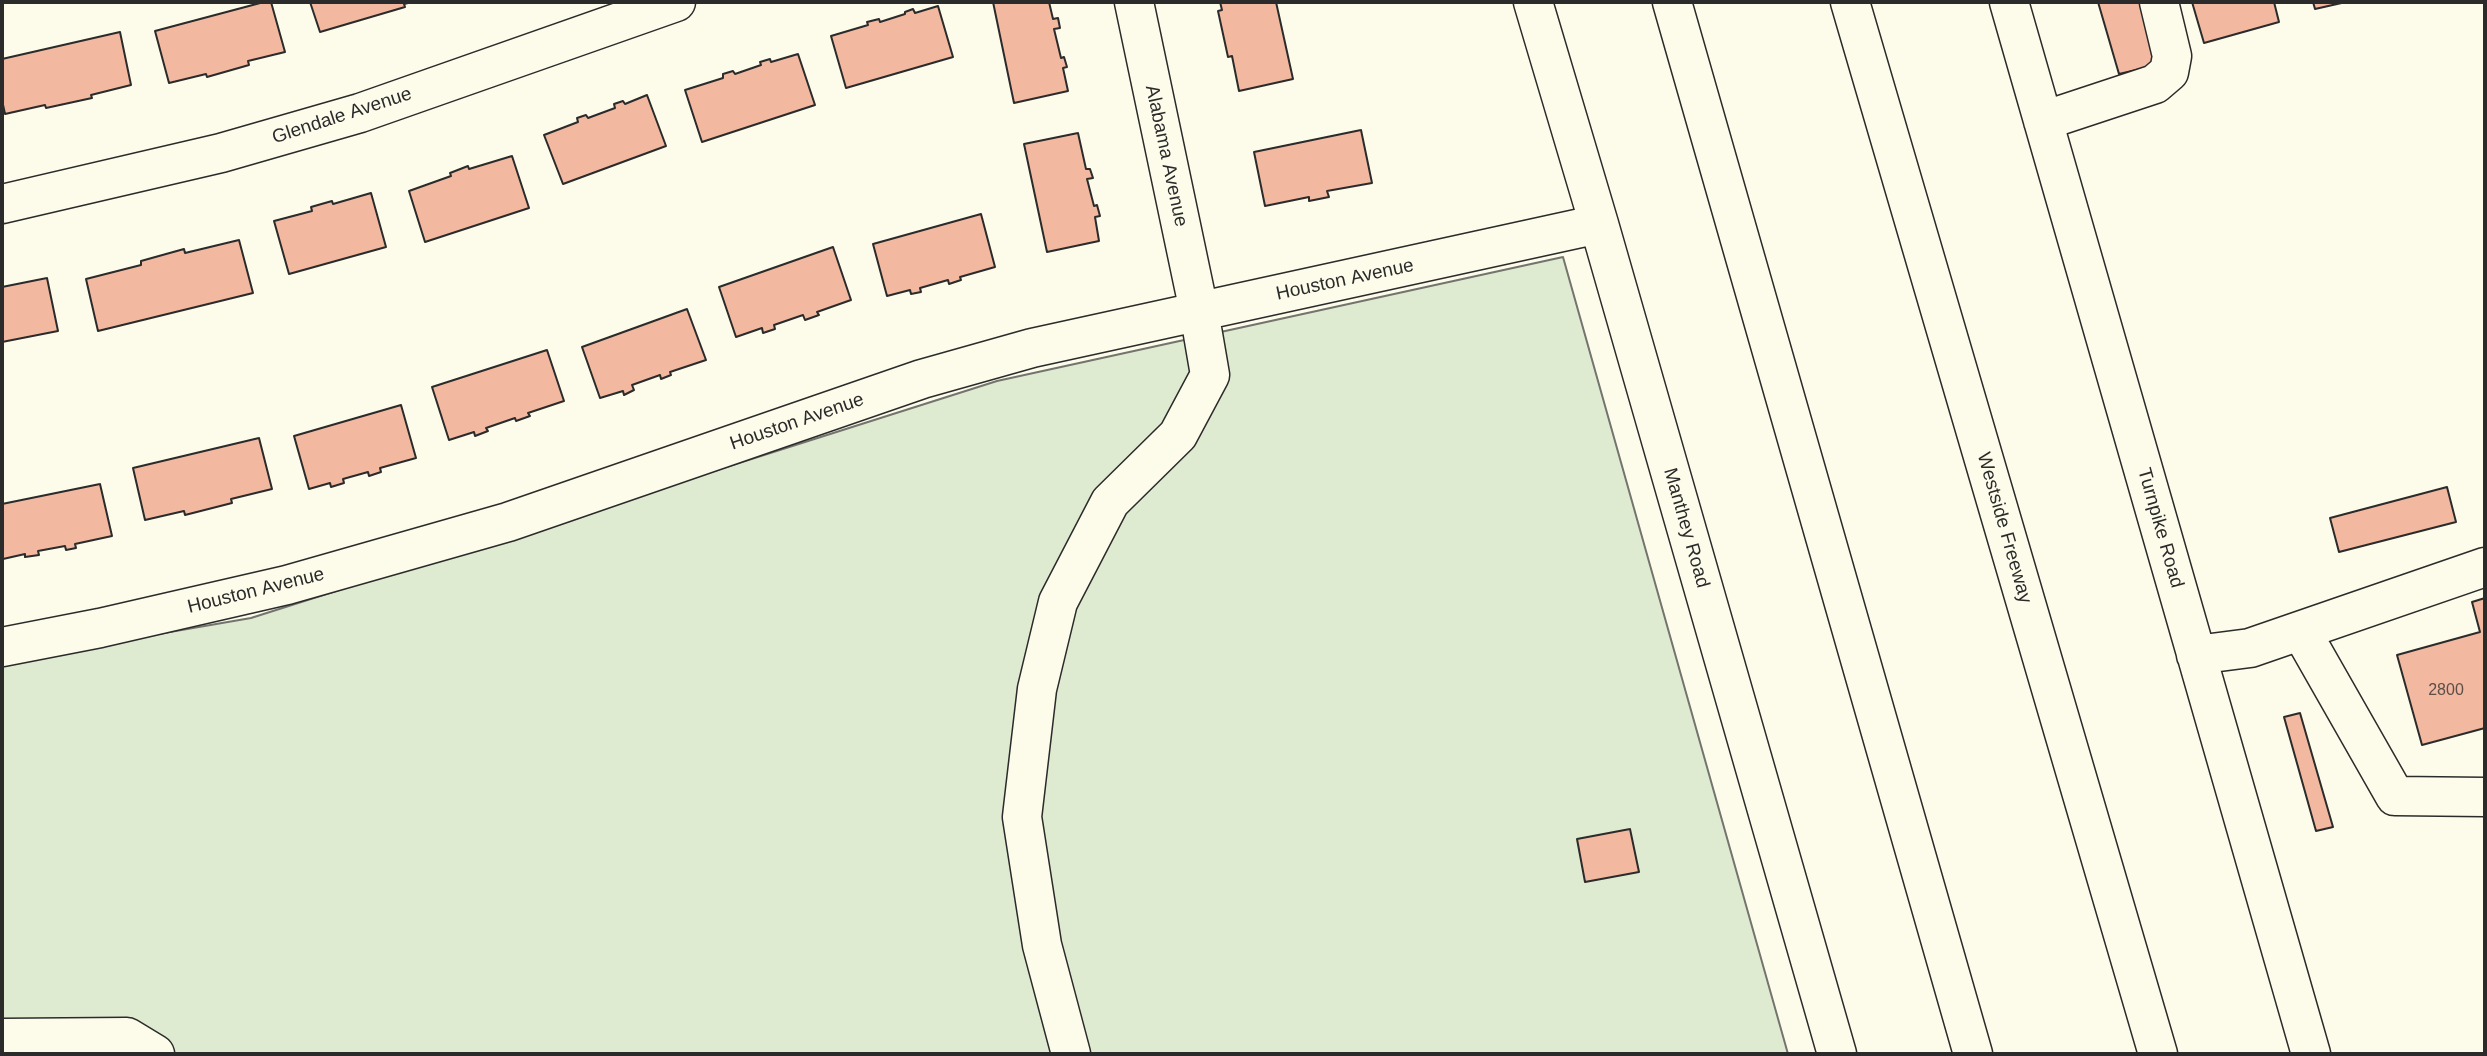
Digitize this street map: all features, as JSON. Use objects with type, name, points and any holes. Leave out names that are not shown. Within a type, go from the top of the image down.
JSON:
[{"type":"main road","name":"Glendale Avenue","points":[[2,204],[220,153],[360,113],[676,2]]},
{"type":"main road","name":"Alabama Avenue","points":[[1070,1054],[1042,945],[1022,817],[1037,690],[1058,602],[1110,502],[1178,435],[1210,375],[1134,2]]},
{"type":"main road","name":"Manthey Road","points":[[1533,2],[1837,1054]]},
{"type":"main road","points":[[1672,2],[1973,1054]]},
{"type":"main road","name":"Westside Freeway","points":[[1850,2],[2158,1054]]},
{"type":"main road","name":"Turnpike Road","points":[[2009,2],[2311,1054]]},
{"type":"main road","points":[[2043,121],[2155,84],[2169,72],[2172,56],[2159,2]]},
{"type":"main road","name":"Houston Avenue","points":[[2,647],[100,628],[287,585],[508,522],[922,379],[1032,348],[1599,224]]},
{"type":"main road","points":[[2196,654],[2250,648],[2485,567]]},
{"type":"main road","points":[[2301,631],[2395,796],[2485,797]]},
{"type":"main road","points":[[2,1038],[127,1037],[155,1054]]},
{"type":"green space","points":[[1563,257],[1788,1054],[2,1054],[2,661],[251,618],[997,381]]},
{"type":"building","points":[[271,2],[285,52],[248,61],[249,65],[207,77],[206,74],[169,83],[155,31]]},
{"type":"building","points":[[310,2],[412,2],[404,4],[405,7],[320,32]]},
{"type":"building","points":[[993,2],[1049,2],[1053,19],[1058,18],[1060,28],[1054,29],[1061,58],[1064,57],[1067,67],[1063,68],[1068,91],[1014,103]]},
{"type":"building","points":[[1220,2],[1276,2],[1293,79],[1239,91],[1232,56],[1228,57],[1218,11],[1222,10]]},
{"type":"building","points":[[2098,2],[2149,2],[2166,63],[2119,74]]},
{"type":"building","points":[[2192,2],[2274,2],[2279,22],[2204,43]]},
{"type":"building","points":[[2313,2],[2346,2],[2315,9]]},
{"type":"building","points":[[938,6],[953,57],[846,88],[831,36],[868,25],[867,22],[879,19],[880,22],[905,14],[913,9],[915,13]]},
{"type":"building","points":[[120,32],[131,85],[91,95],[92,98],[5,114],[2,100],[2,59]]},
{"type":"building","points":[[798,54],[815,105],[702,142],[685,90],[723,78],[723,74],[733,71],[735,74],[761,65],[760,62],[770,59],[771,62]]},
{"type":"building","points":[[647,95],[666,146],[563,184],[544,135],[578,122],[577,118],[586,115],[588,118],[615,108],[614,104],[623,101],[625,104]]},
{"type":"building","points":[[1361,130],[1372,183],[1327,191],[1329,197],[1309,201],[1309,197],[1265,206],[1254,152]]},
{"type":"building","points":[[1078,133],[1086,169],[1090,169],[1093,178],[1087,179],[1094,206],[1097,205],[1100,216],[1095,217],[1099,241],[1047,252],[1024,144]]},
{"type":"building","points":[[512,156],[529,208],[425,242],[409,191],[451,176],[450,173],[468,166],[469,169]]},
{"type":"building","points":[[371,193],[386,247],[289,274],[274,221],[312,211],[311,207]]},
{"type":"building","points":[[981,214],[995,267],[960,277],[961,280],[949,284],[948,280],[920,288],[921,292],[911,294],[910,290],[887,296],[873,244]]},
{"type":"building","points":[[239,240],[253,293],[98,331],[86,279],[141,265],[141,261],[184,249],[185,253]]},
{"type":"building","points":[[833,247],[851,300],[817,312],[819,315],[805,320],[803,315],[774,325],[775,329],[763,333],[762,328],[736,337],[719,287]]},
{"type":"building","points":[[47,278],[58,331],[2,342],[2,287]]},
{"type":"building","points":[[687,309],[706,360],[670,372],[671,375],[661,379],[660,375],[632,385],[634,390],[624,395],[623,391],[600,398],[582,347]]},
{"type":"building","points":[[547,350],[564,401],[528,413],[530,416],[516,421],[515,418],[486,428],[488,431],[475,436],[474,432],[449,440],[432,387]]},
{"type":"building","points":[[401,405],[416,458],[380,468],[381,472],[369,476],[368,472],[343,479],[344,483],[331,487],[330,483],[309,489],[294,436]]},
{"type":"building","points":[[259,438],[272,489],[231,499],[232,503],[185,515],[184,511],[145,520],[133,468]]},
{"type":"building","points":[[100,484],[112,536],[75,544],[76,548],[66,550],[65,546],[38,551],[39,555],[25,557],[25,554],[3,559],[2,504]]},
{"type":"building","points":[[2447,487],[2456,522],[2339,552],[2330,518]]},
{"type":"building","points":[[2485,598],[2485,728],[2422,745],[2397,655],[2480,632],[2472,602]]},
{"type":"building","points":[[2300,713],[2333,827],[2316,831],[2284,717]]},
{"type":"building","points":[[1630,829],[1639,872],[1585,882],[1577,839]]}]
